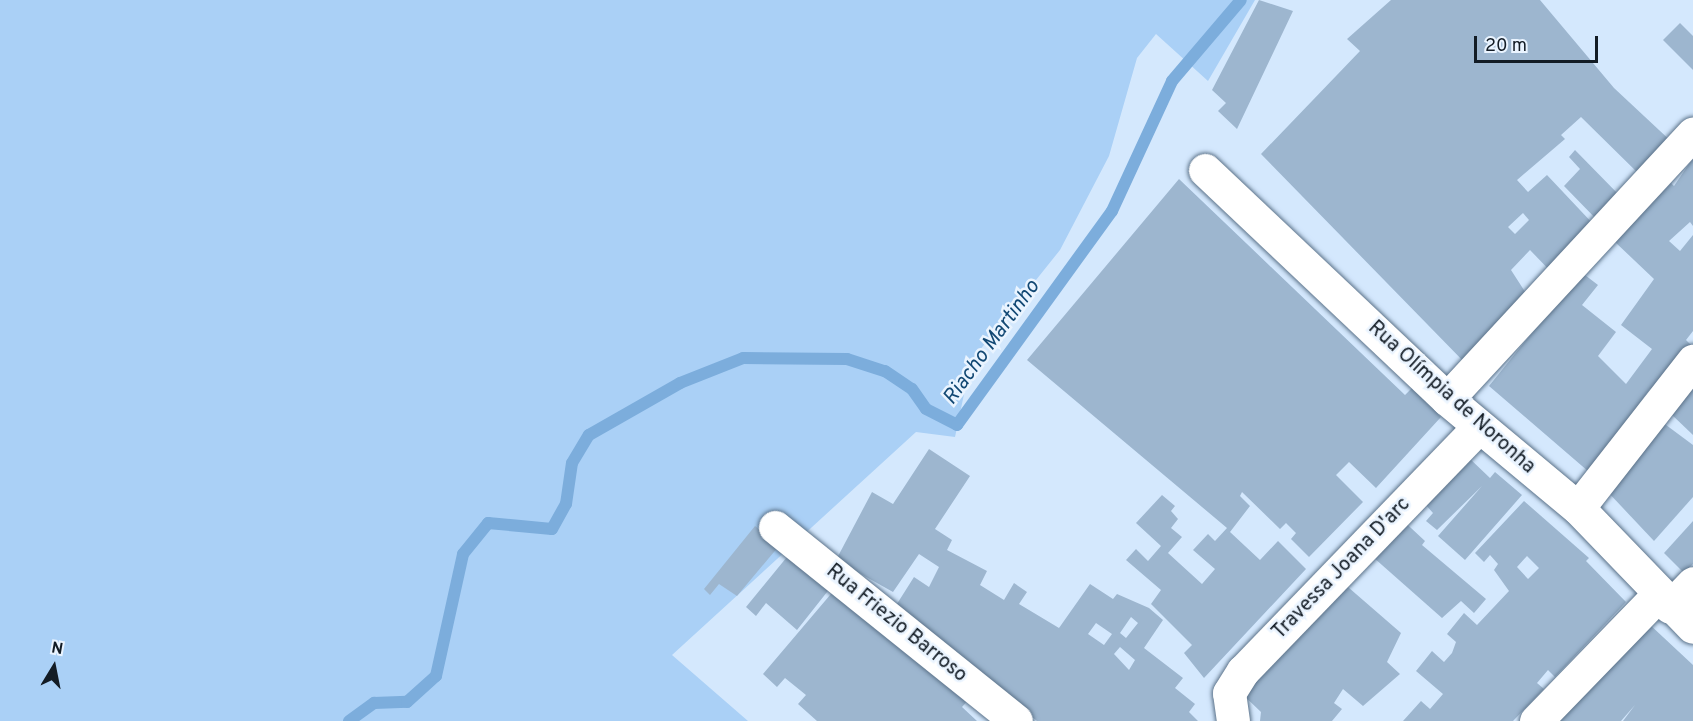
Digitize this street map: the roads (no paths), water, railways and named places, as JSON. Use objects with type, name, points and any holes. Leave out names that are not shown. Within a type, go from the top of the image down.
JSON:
[{"type":"street","points":[[1447,399],[1693,133]]},
{"type":"street","name":"Rua Olímpia de Noronha","points":[[1205,170],[1447,399],[1578,508],[1674,610]]},
{"type":"street","points":[[1578,508],[1693,361]]},
{"type":"street","name":"Travessa Joana D'arc","points":[[1233,721],[1229,693],[1243,671],[1479,427]]},
{"type":"street","name":"Rua Friezio Barroso","points":[[775,527],[1016,721]]},
{"type":"street","points":[[1536,721],[1674,610],[1693,583]]},
{"type":"waterway","name":"Riacho Martinho","points":[[349,721],[374,703],[407,702],[436,676],[463,554],[488,523],[552,529],[566,504],[572,463],[589,435],[680,383],[743,358],[847,359],[885,371],[912,389],[926,409],[957,425],[1112,211],[1172,81],[1241,0]]}]
